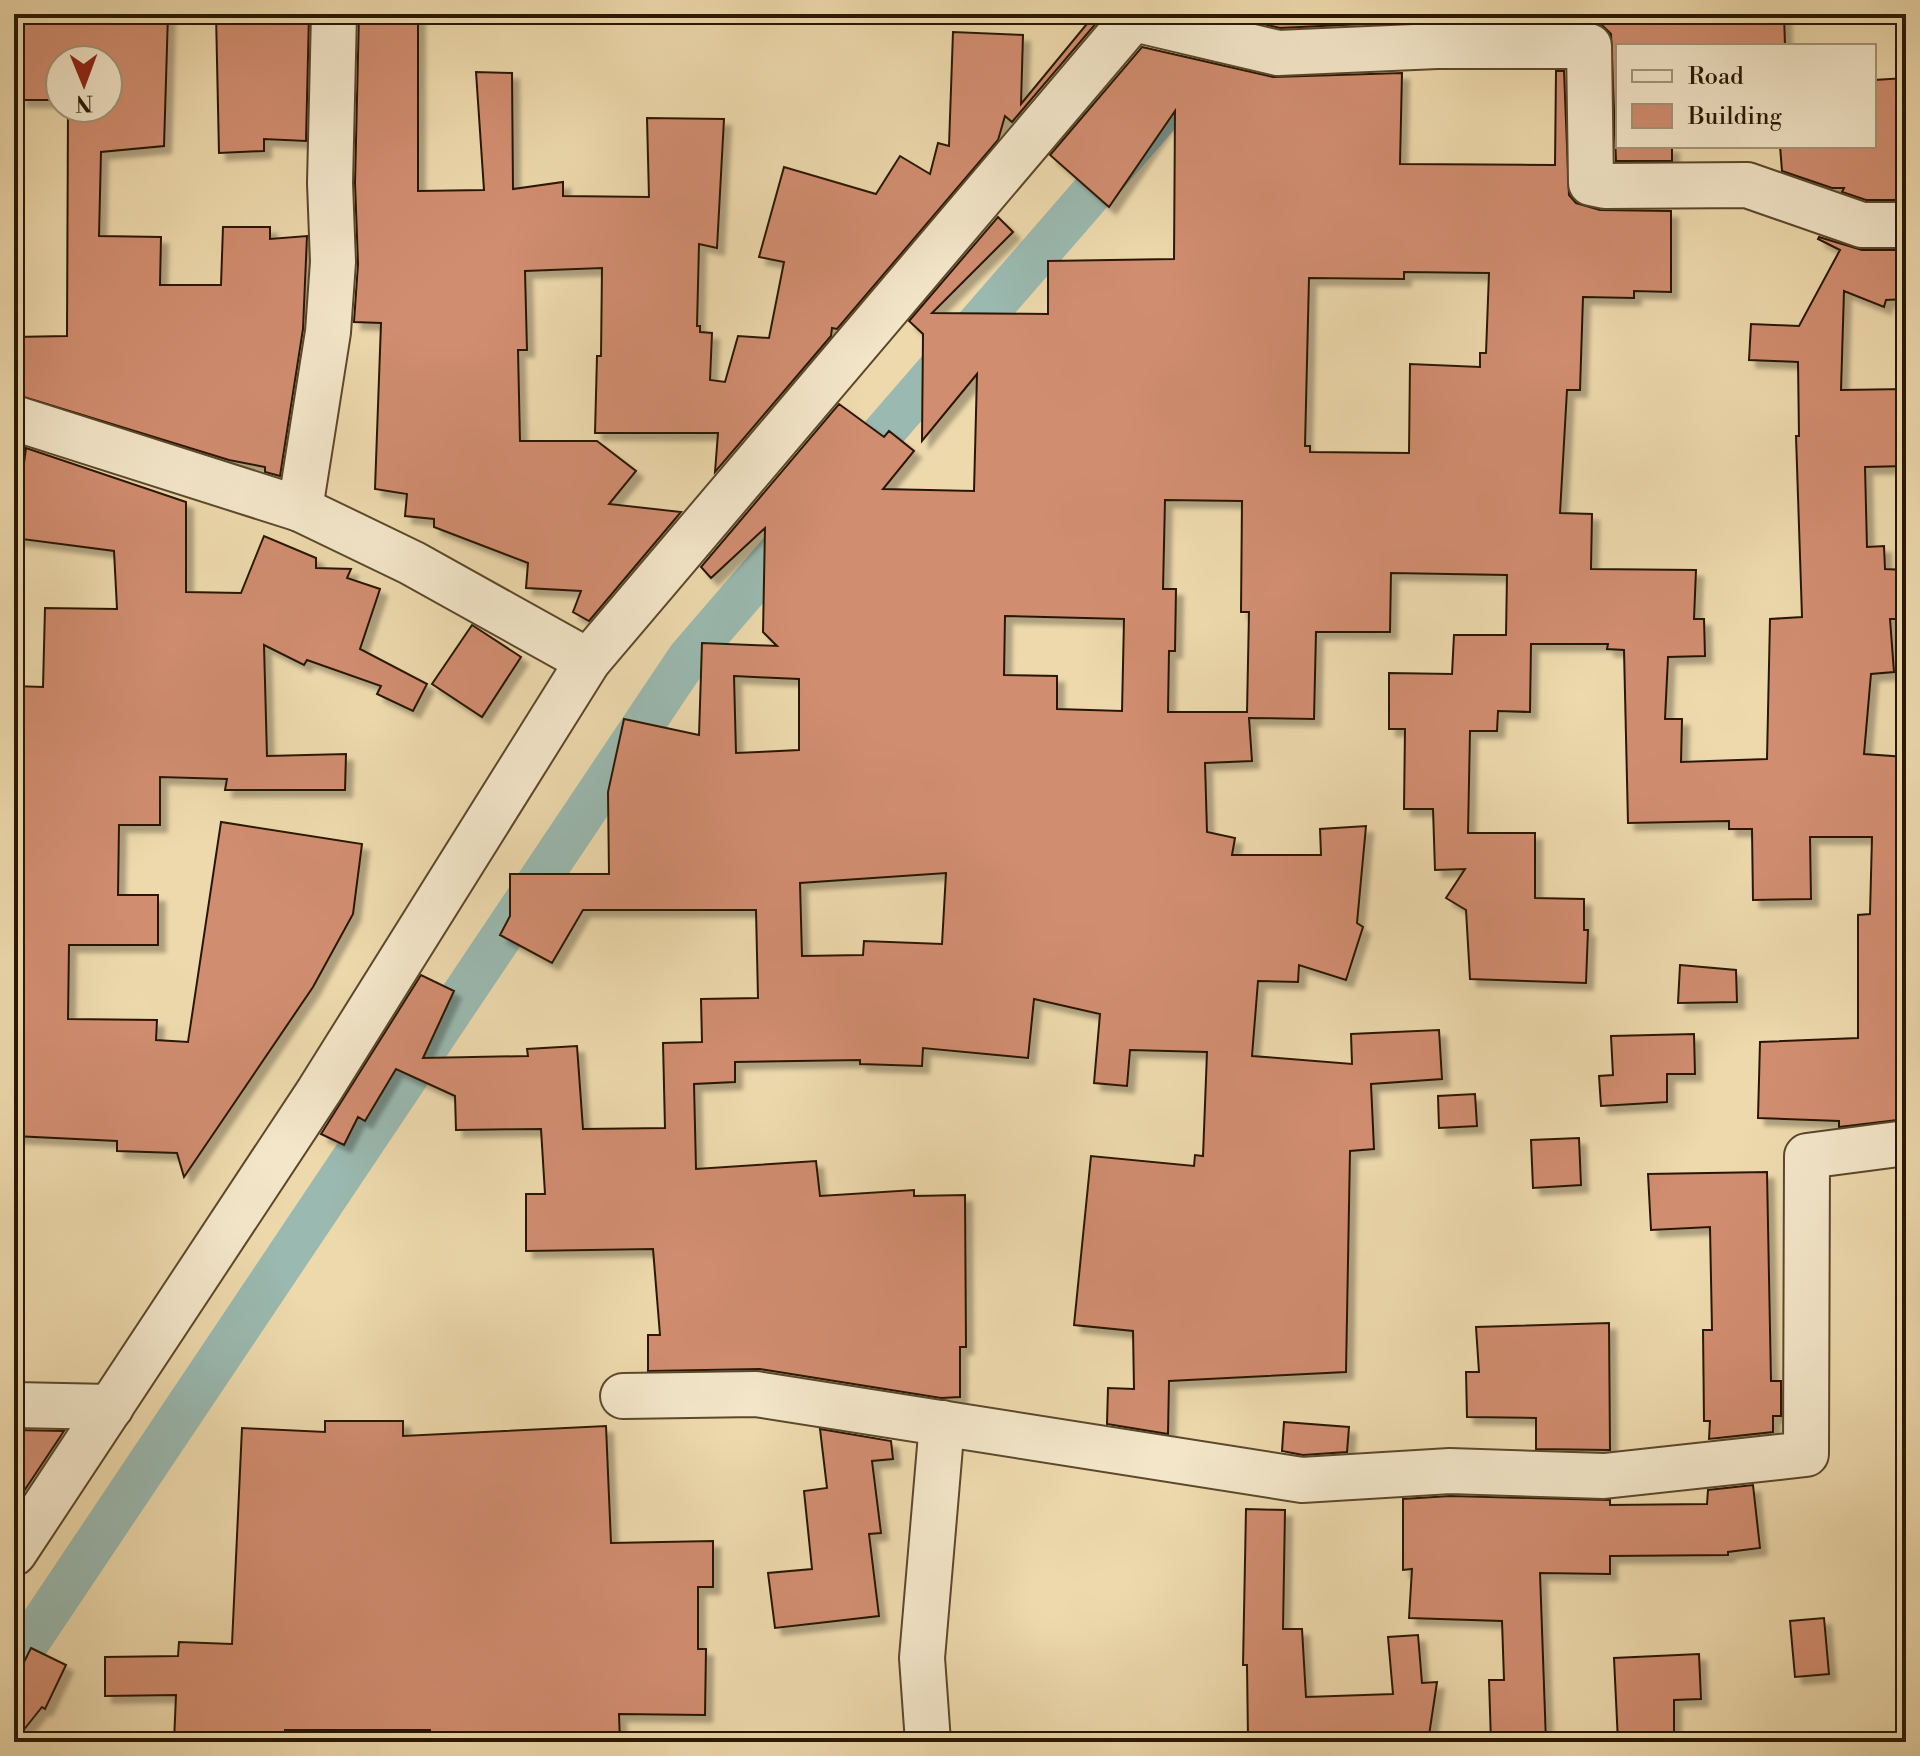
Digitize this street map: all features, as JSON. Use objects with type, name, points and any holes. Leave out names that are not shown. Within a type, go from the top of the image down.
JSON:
[{"type":"street","points":[[300,509],[328,332],[333,262],[330,183],[334,14]]},
{"type":"street","points":[[14,1553],[319,1091],[588,661],[1136,17],[1278,53],[1437,46],[1589,46],[1591,183],[1605,186],[1747,185],[1862,225],[1906,225]]},
{"type":"street","points":[[14,418],[300,509],[412,563],[588,661]]},
{"type":"street","points":[[623,1396],[756,1394],[1302,1480],[1450,1471],[1604,1476],[1806,1454],[1807,1156],[1906,1143]]},
{"type":"street","points":[[14,1405],[111,1407]]},
{"type":"street","points":[[928,1742],[922,1658],[942,1423]]},
{"type":"building","points":[[79,14],[168,14],[164,146],[101,152],[99,236],[161,237],[160,285],[221,285],[223,227],[270,227],[270,239],[307,236],[303,329],[280,476],[265,472],[265,467],[229,460],[14,394],[14,337],[67,336],[68,124],[124,124],[124,44],[44,44],[44,100],[20,100],[20,60],[14,60],[14,15],[79,17]]},
{"type":"building","points":[[216,14],[309,14],[306,141],[264,139],[264,151],[219,153]]},
{"type":"building","points":[[359,14],[418,14],[418,191],[484,190],[476,72],[512,73],[513,189],[563,182],[563,196],[649,197],[647,118],[724,119],[717,248],[699,244],[697,326],[700,326],[700,332],[712,333],[710,380],[725,382],[738,336],[769,338],[784,262],[759,257],[784,167],[876,194],[900,156],[930,174],[938,143],[949,146],[953,32],[1023,35],[1021,104],[1095,14],[1104,14],[1012,122],[1005,116],[998,140],[837,329],[832,328],[831,336],[715,472],[718,433],[595,433],[597,356],[601,356],[602,268],[525,271],[527,350],[518,350],[520,441],[597,441],[636,471],[609,504],[681,512],[589,621],[573,612],[581,591],[526,588],[528,563],[434,527],[434,519],[405,516],[407,494],[375,489],[381,323],[354,322],[358,264],[355,183]]},
{"type":"building","points":[[1222,14],[1403,14],[1403,22],[1280,28]]},
{"type":"building","points":[[1557,14],[1784,14],[1785,44],[1616,44],[1616,148],[1672,148],[1672,161],[1616,161],[1611,34],[1602,25],[1590,21],[1557,21]]},
{"type":"building","points":[[1142,47],[1273,77],[1402,73],[1400,164],[1555,165],[1556,71],[1564,71],[1569,195],[1576,203],[1600,210],[1671,211],[1671,292],[1634,291],[1634,298],[1583,297],[1580,390],[1567,390],[1560,513],[1592,514],[1591,569],[1696,570],[1694,619],[1704,619],[1705,656],[1668,657],[1665,719],[1682,719],[1681,762],[1767,759],[1770,619],[1802,617],[1796,436],[1799,436],[1798,362],[1749,360],[1751,324],[1799,326],[1840,250],[1819,237],[1862,250],[1906,250],[1906,299],[1886,300],[1884,307],[1844,291],[1841,390],[1906,389],[1906,466],[1865,467],[1867,547],[1884,546],[1885,569],[1906,570],[1906,619],[1890,619],[1894,672],[1871,674],[1864,754],[1906,757],[1906,1119],[1839,1127],[1839,1121],[1758,1118],[1760,1042],[1858,1038],[1858,915],[1870,914],[1872,837],[1810,837],[1811,899],[1753,900],[1752,829],[1729,829],[1729,821],[1628,823],[1624,650],[1607,649],[1608,644],[1531,644],[1530,712],[1498,711],[1497,731],[1470,731],[1468,833],[1535,833],[1535,898],[1584,899],[1584,930],[1588,930],[1586,983],[1470,979],[1466,910],[1446,898],[1465,869],[1435,870],[1433,809],[1404,809],[1405,729],[1389,729],[1389,673],[1452,674],[1454,635],[1506,635],[1507,575],[1391,573],[1390,632],[1316,632],[1314,719],[1249,718],[1252,761],[1205,763],[1207,832],[1235,838],[1232,855],[1321,855],[1320,829],[1366,826],[1357,923],[1363,927],[1346,980],[1299,965],[1298,982],[1258,981],[1252,1056],[1352,1064],[1351,1034],[1439,1030],[1442,1079],[1371,1084],[1374,1149],[1350,1151],[1346,1372],[1169,1381],[1168,1434],[1107,1424],[1108,1388],[1134,1389],[1133,1331],[1074,1325],[1091,1156],[1194,1166],[1195,1155],[1203,1156],[1207,1052],[1130,1050],[1127,1086],[1094,1083],[1100,1014],[1034,999],[1028,1058],[923,1048],[922,1066],[860,1064],[860,1060],[735,1062],[735,1082],[694,1084],[696,1169],[816,1161],[820,1196],[914,1190],[914,1196],[965,1195],[966,1347],[960,1347],[960,1397],[941,1398],[760,1369],[648,1371],[648,1335],[660,1335],[653,1249],[526,1251],[526,1194],[545,1194],[541,1129],[456,1130],[455,1096],[396,1069],[365,1121],[358,1117],[344,1145],[321,1134],[421,975],[454,991],[423,1058],[528,1056],[527,1049],[577,1046],[583,1129],[665,1128],[663,1043],[702,1042],[701,999],[758,998],[756,910],[583,910],[552,963],[500,935],[510,916],[510,874],[609,874],[608,792],[624,719],[699,735],[702,643],[777,646],[763,632],[765,528],[711,578],[701,567],[839,404],[884,437],[889,431],[914,451],[883,489],[974,491],[977,374],[922,441],[923,334],[909,321],[998,217],[1013,232],[932,313],[1048,314],[1048,261],[1174,259],[1175,111],[1109,207],[1050,155]],"holes":[[[1404,272],[1489,273],[1486,353],[1480,353],[1480,367],[1410,364],[1409,453],[1310,452],[1310,446],[1305,446],[1309,278],[1404,279]],[[1165,500],[1242,501],[1241,612],[1249,612],[1247,712],[1168,712],[1169,651],[1175,651],[1176,589],[1163,589]],[[1005,616],[1124,619],[1122,711],[1057,709],[1057,676],[1004,675]],[[734,676],[799,679],[799,750],[736,753]],[[946,873],[942,944],[864,941],[863,955],[802,956],[800,883]]]},
{"type":"building","points":[[1906,78],[1906,200],[1866,200],[1842,192],[1844,188],[1832,188],[1782,171],[1780,148],[1876,148],[1876,80]]},
{"type":"building","points":[[26,448],[186,502],[186,592],[241,593],[264,536],[316,558],[316,568],[351,569],[347,578],[380,589],[360,649],[427,684],[413,711],[377,694],[381,686],[307,660],[304,665],[264,645],[267,756],[346,754],[345,790],[225,790],[227,779],[160,777],[160,825],[119,825],[118,895],[158,895],[158,945],[69,945],[68,1019],[157,1020],[156,1040],[188,1042],[221,822],[362,844],[353,914],[313,987],[184,1177],[177,1153],[117,1151],[117,1141],[14,1136],[14,686],[43,687],[45,608],[117,609],[114,551],[14,538]]},
{"type":"building","points":[[472,625],[521,657],[482,717],[432,684]]},
{"type":"building","points":[[1680,965],[1736,970],[1737,1002],[1678,1003]]},
{"type":"building","points":[[1694,1034],[1695,1074],[1667,1074],[1667,1102],[1601,1106],[1599,1076],[1613,1075],[1611,1036]]},
{"type":"building","points":[[1475,1094],[1477,1126],[1439,1128],[1438,1096]]},
{"type":"building","points":[[1579,1138],[1581,1185],[1533,1188],[1531,1140]]},
{"type":"building","points":[[1767,1172],[1771,1381],[1781,1381],[1781,1416],[1773,1416],[1773,1432],[1709,1439],[1710,1421],[1704,1421],[1703,1330],[1712,1330],[1710,1227],[1651,1230],[1648,1174]]},
{"type":"building","points":[[1609,1323],[1610,1450],[1536,1449],[1536,1418],[1467,1417],[1466,1372],[1479,1372],[1476,1327]]},
{"type":"building","points":[[325,1421],[403,1421],[403,1436],[606,1426],[611,1543],[713,1541],[713,1587],[698,1587],[698,1649],[706,1649],[705,1715],[619,1714],[620,1742],[431,1742],[430,1730],[285,1730],[285,1742],[174,1742],[176,1695],[105,1696],[105,1657],[178,1656],[179,1642],[232,1644],[242,1428],[325,1432]]},
{"type":"building","points":[[1284,1422],[1349,1427],[1347,1452],[1303,1455],[1282,1451]]},
{"type":"building","points":[[820,1429],[891,1441],[893,1459],[872,1461],[881,1533],[869,1534],[879,1616],[775,1628],[768,1573],[812,1569],[804,1491],[827,1488]]},
{"type":"building","points":[[14,1430],[64,1431],[14,1506]]},
{"type":"building","points":[[1753,1485],[1760,1548],[1728,1552],[1728,1555],[1610,1556],[1610,1574],[1540,1573],[1546,1742],[1491,1742],[1489,1680],[1504,1680],[1502,1621],[1409,1618],[1412,1569],[1403,1570],[1403,1499],[1450,1496],[1610,1500],[1610,1505],[1707,1504],[1708,1490]]},
{"type":"building","points":[[1246,1509],[1285,1510],[1283,1629],[1302,1629],[1306,1697],[1393,1694],[1388,1637],[1418,1635],[1422,1683],[1437,1682],[1428,1742],[1306,1742],[1306,1736],[1248,1738],[1247,1665],[1243,1665]]},
{"type":"building","points":[[1824,1618],[1829,1674],[1795,1677],[1790,1621]]},
{"type":"building","points":[[31,1648],[66,1665],[45,1709],[42,1707],[14,1742],[14,1682]]},
{"type":"building","points":[[1699,1654],[1701,1699],[1674,1700],[1674,1742],[1618,1742],[1614,1658]]},
{"type":"waterway","points":[[844,478],[1181,90],[1233,14]]},
{"type":"waterway","points":[[14,1664],[688,658],[800,528]]}]
